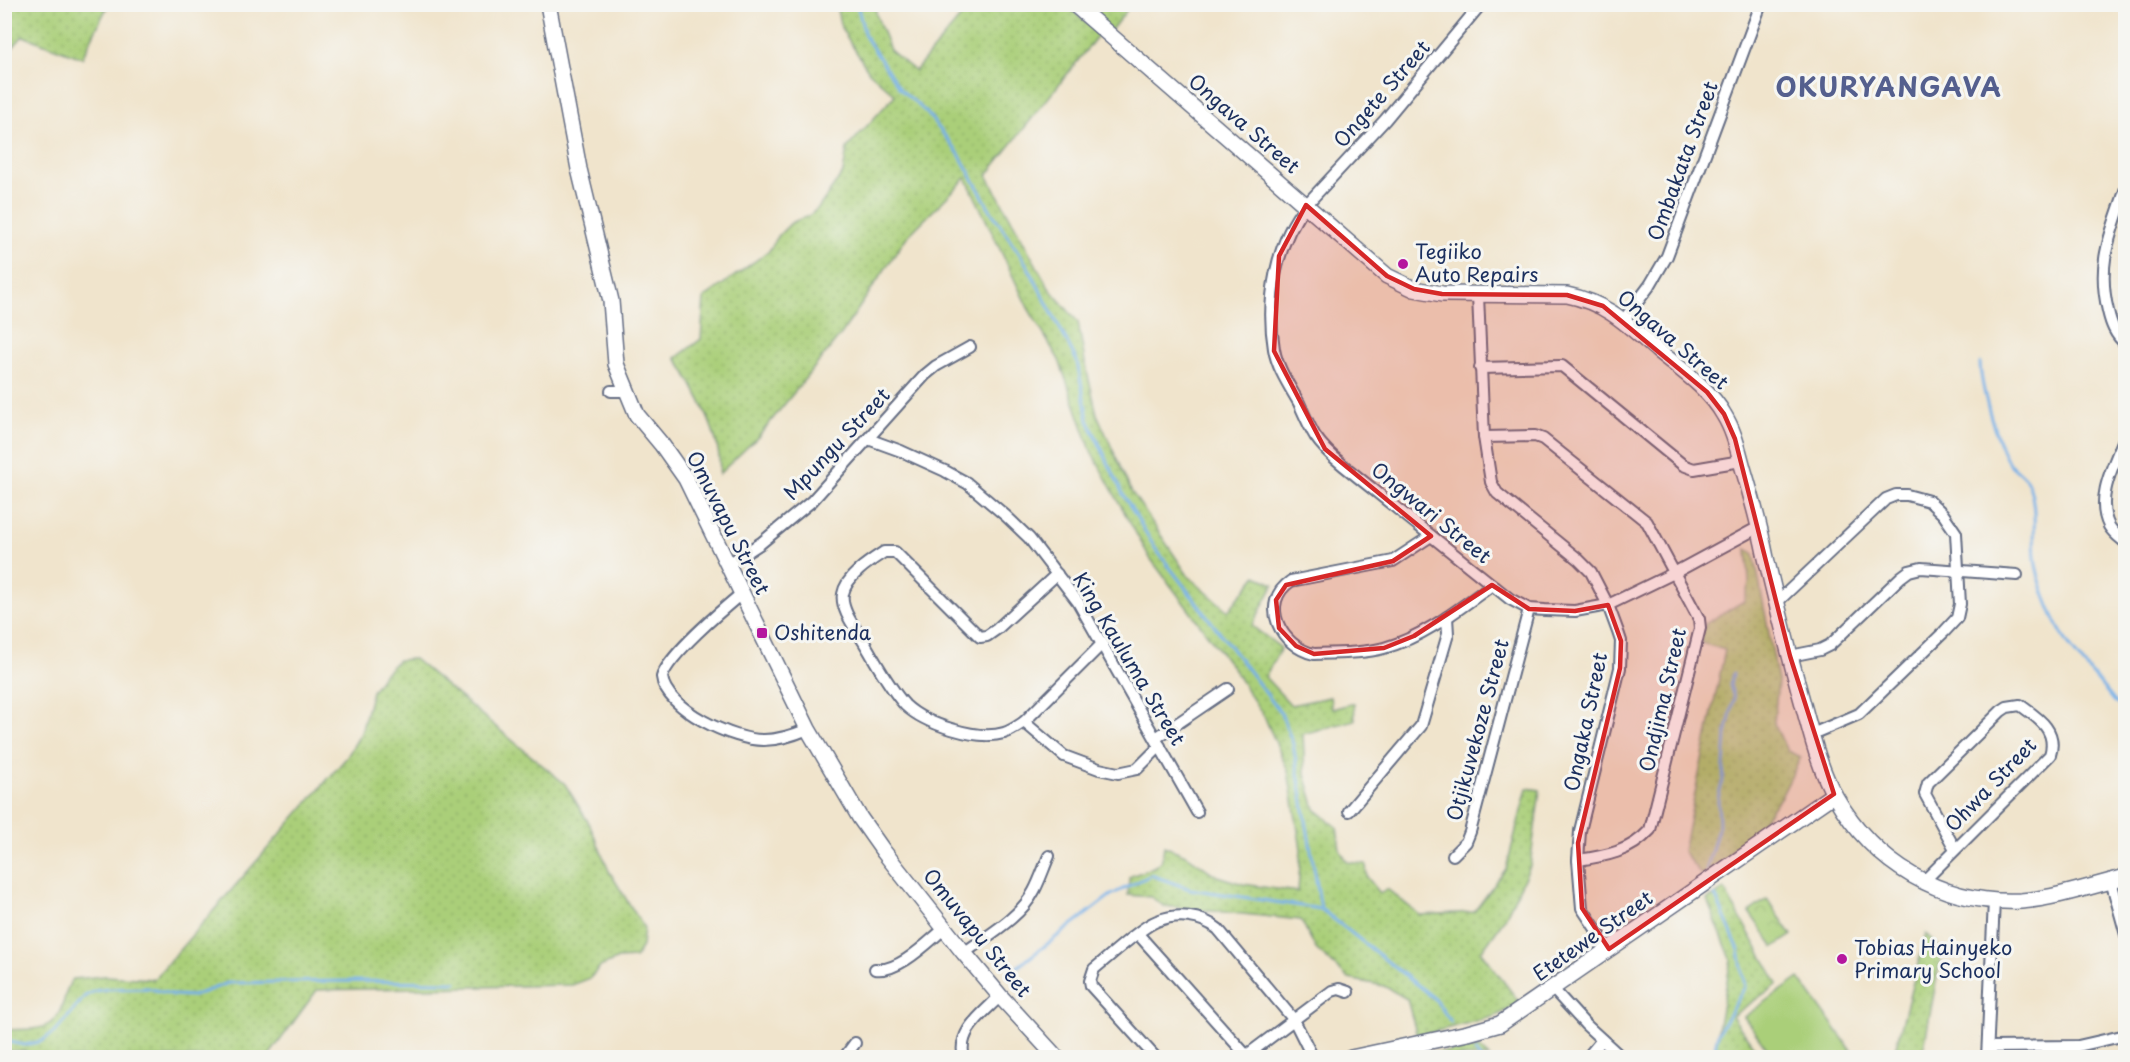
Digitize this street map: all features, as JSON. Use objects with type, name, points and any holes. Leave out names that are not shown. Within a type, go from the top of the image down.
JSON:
[{"type":"street","name":"Omuvapu Street","points":[[548,4],[579,169],[611,301],[618,391],[686,479],[808,729],[860,818],[884,852],[1000,996],[1057,1058]]},
{"type":"street","name":"Ongava Street","points":[[1074,4],[1387,276],[1414,289],[1442,294],[1567,295],[1586,299],[1603,306],[1623,321],[1707,392],[1724,414],[1735,439],[1760,527],[1776,603],[1812,734],[1834,794],[1869,844],[1923,882],[1962,896],[1994,900],[2043,898],[2118,879]]},
{"type":"street","name":"Ongete Street","points":[[1306,205],[1385,120],[1481,4]]},
{"type":"street","name":"Ombakata Street","points":[[1623,321],[1650,285],[1667,256],[1759,5]]},
{"type":"street","points":[[2126,188],[2123,206],[2105,254],[2102,274],[2111,323],[2119,338],[2126,344]]},
{"type":"street","name":"Ongwari Street","points":[[1306,205],[1285,237],[1279,256],[1273,305],[1274,351],[1315,435],[1325,449],[1510,599],[1529,609],[1575,610],[1608,605],[1760,527]]},
{"type":"street","name":"Ongaka Street","points":[[1478,295],[1484,437],[1491,482],[1497,493],[1591,572],[1608,605],[1621,641],[1620,668],[1580,831],[1578,860],[1582,908],[1609,949]]},
{"type":"street","name":"Mpungu Street","points":[[728,565],[761,543],[812,501],[925,375],[936,366],[970,348]]},
{"type":"street","points":[[1480,368],[1562,366],[1683,465],[1694,469],[1741,460]]},
{"type":"street","points":[[2126,434],[2107,483],[2104,501],[2110,527],[2126,543]]},
{"type":"street","name":"Ondjima Street","points":[[1484,437],[1535,436],[1550,443],[1647,522],[1699,619],[1700,628],[1654,822],[1650,830],[1642,839],[1611,856],[1578,860]]},
{"type":"street","name":"King Kauluma Street","points":[[868,439],[919,459],[967,483],[1029,538],[1071,590],[1197,812]]},
{"type":"street","points":[[1776,603],[1878,505],[1896,495],[1925,498],[1943,514],[1956,533],[1959,614],[1944,632],[1859,714],[1812,734]]},
{"type":"street","points":[[1431,536],[1393,561],[1291,581],[1278,594],[1276,600],[1277,619],[1284,636],[1305,652],[1314,654],[1384,648],[1414,636],[1447,617],[1492,585]]},
{"type":"street","points":[[1057,574],[987,636],[980,637],[975,634],[895,552],[884,552],[859,570],[846,585],[843,595],[844,605],[887,680],[906,705],[918,715],[952,730],[984,734],[1005,733],[1024,722],[1103,643]]},
{"type":"street","points":[[1790,656],[1820,650],[1830,645],[1909,571],[1921,568],[1958,569],[2016,574]]},
{"type":"street","points":[[741,594],[670,662],[662,677],[666,689],[680,704],[702,720],[726,732],[761,741],[784,738],[808,729]]},
{"type":"street","name":"Otjikuvekoze Street","points":[[1453,855],[1466,842],[1470,832],[1529,609]]},
{"type":"street","points":[[1350,812],[1421,726],[1448,634],[1447,617]]},
{"type":"street","points":[[1024,722],[1064,756],[1099,769],[1118,773],[1137,769],[1158,742],[1228,689]]},
{"type":"street","name":"Ohwa Street","points":[[1923,882],[2050,755],[2053,741],[2051,734],[2040,721],[2020,705],[2007,707],[2001,711],[1925,788],[1925,794],[1955,849]]},
{"type":"street","name":"Etetewe Street","points":[[1351,1058],[1500,1024],[1834,794]]},
{"type":"street","points":[[964,952],[1003,925],[1019,909],[1033,893],[1048,856]]},
{"type":"street","points":[[2118,879],[2126,935]]},
{"type":"street","points":[[1994,900],[1987,1052],[2078,1046],[2126,1035]]},
{"type":"street","points":[[1156,1058],[1091,986],[1090,981],[1094,969],[1156,921],[1190,916],[1208,921],[1218,929],[1294,1020],[1313,1058]]},
{"type":"street","points":[[875,969],[892,968],[945,928]]},
{"type":"street","points":[[1137,934],[1244,1056],[1332,991],[1339,989],[1348,992]]},
{"type":"street","points":[[1553,989],[1585,1024],[1622,1058]]},
{"type":"street","points":[[964,1058],[962,1042],[966,1033],[1000,996]]},
{"type":"street","points":[[1587,1058],[1602,1040]]},
{"type":"street","points":[[844,1058],[855,1043]]},
{"type":"highlighted area","points":[[1306,205],[1387,276],[1414,289],[1442,294],[1567,295],[1603,306],[1707,392],[1724,414],[1735,439],[1790,656],[1834,794],[1609,949],[1582,908],[1578,843],[1620,668],[1621,641],[1608,605],[1575,611],[1529,609],[1492,585],[1414,636],[1384,648],[1314,654],[1296,646],[1279,628],[1276,600],[1286,585],[1393,561],[1431,536],[1325,449],[1274,351],[1279,256]]},
{"type":"green space","points":[[5,4],[108,5],[82,58],[23,36],[5,56]]},
{"type":"green space","points":[[836,5],[876,5],[876,14],[890,50],[915,71],[971,5],[1066,5],[1099,34],[987,175],[1049,288],[1078,322],[1097,414],[1131,491],[1189,577],[1228,611],[1256,576],[1274,584],[1252,626],[1281,648],[1265,677],[1291,705],[1330,697],[1332,709],[1354,703],[1355,720],[1303,734],[1305,774],[1315,809],[1337,827],[1340,850],[1347,862],[1366,864],[1367,877],[1380,893],[1387,889],[1420,915],[1474,912],[1506,869],[1527,788],[1540,790],[1530,866],[1505,918],[1481,952],[1520,1003],[1496,1016],[1417,1036],[1407,999],[1384,986],[1349,979],[1316,949],[1301,920],[1164,906],[1151,897],[1128,895],[1129,877],[1159,864],[1162,860],[1164,846],[1188,856],[1217,876],[1243,884],[1298,892],[1301,849],[1288,771],[1265,718],[1234,670],[1150,558],[1129,521],[1091,451],[1059,360],[1028,308],[966,178],[906,238],[842,333],[759,436],[719,474],[717,445],[712,429],[699,398],[676,358],[701,339],[704,298],[769,251],[779,235],[791,223],[810,215],[819,207],[843,173],[847,148],[895,95],[869,72],[841,28]]},
{"type":"green space","points":[[1074,5],[1131,5],[1108,34]]},
{"type":"green space","points":[[1747,549],[1754,554],[1778,681],[1774,723],[1787,751],[1801,757],[1782,795],[1755,831],[1732,849],[1728,857],[1701,875],[1683,851],[1725,650],[1701,643],[1705,624],[1744,601],[1749,583]]},
{"type":"green space","points":[[414,659],[565,784],[590,825],[609,871],[644,928],[642,946],[635,958],[618,959],[600,967],[590,978],[572,985],[317,990],[268,1057],[30,1058],[26,1051],[5,1051],[5,1030],[39,1028],[52,1022],[58,1015],[73,979],[105,976],[154,979],[347,757],[361,733],[372,691],[383,675],[398,660]]},
{"type":"green space","points":[[1724,889],[1778,984],[1732,1016],[1761,1057],[1713,1057],[1731,959],[1707,900]]},
{"type":"green space","points":[[1767,899],[1792,935],[1774,947],[1749,912]]},
{"type":"green space","points":[[1926,934],[1942,950],[1922,1057],[1893,1057]]},
{"type":"green space","points":[[1799,978],[1856,1057],[1773,1057],[1744,1017]]},
{"type":"green space","points":[[1478,1047],[1489,1057],[1410,1057]]},
{"type":"waterway","points":[[857,4],[865,36],[900,89],[927,113],[959,154],[991,211],[1027,265],[1077,361],[1088,420],[1123,494],[1155,548],[1281,713],[1293,744],[1321,909]]},
{"type":"waterway","points":[[1980,363],[1986,398],[1998,439],[2007,460],[2026,480],[2031,493],[2036,565],[2049,606],[2074,652],[2115,702],[2126,709]]},
{"type":"waterway","points":[[1706,871],[1719,825],[1718,798],[1723,780],[1726,735],[1734,698],[1730,685],[1733,674]]},
{"type":"waterway","points":[[1016,968],[1111,895],[1151,875],[1190,889],[1321,909],[1435,999],[1451,1022]]},
{"type":"waterway","points":[[1713,1058],[1718,1033],[1745,987],[1739,950],[1715,895]]},
{"type":"waterway","points":[[4,1041],[25,1045],[42,1041],[57,1030],[85,996],[95,991],[108,989],[148,988],[174,995],[193,996],[228,983],[456,982]]},
{"type":"waterway","points":[[1475,1051],[1480,1058]]},
{"type":"place","name":"Tegiiko Auto Repairs","points":[[1403,264]]},
{"type":"place","name":"Oshitenda","points":[[762,633]]},
{"type":"place","name":"Tobias Hainyeko Primary School","points":[[1842,959]]},
{"type":"district","name":"OKURYANGAVA","points":[[1889,88]]}]
